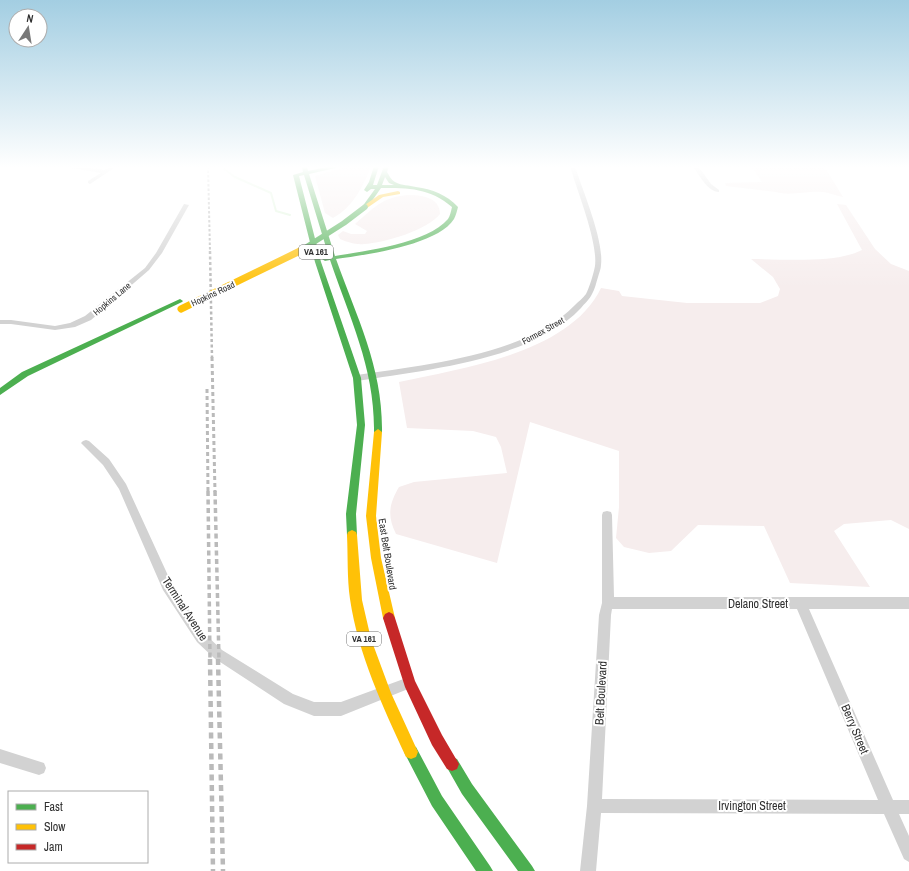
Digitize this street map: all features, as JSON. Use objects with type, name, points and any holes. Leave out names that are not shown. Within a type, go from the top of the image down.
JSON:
[{"type":"main road","name":"VA 161","points":[[307,207],[318,260],[357,378],[360,399],[361,425],[351,514],[356,598],[366,646],[410,751],[437,801],[485,871]]},
{"type":"main road","name":"East Belt Boulevard","points":[[314,207],[333,256],[374,375],[379,417],[371,516],[376,558],[386,605],[409,683],[437,740],[467,789],[527,871]]},
{"type":"main road","name":"Hopkins Road","points":[[0,392],[25,374],[180,305],[306,242],[360,207]]},
{"type":"main road","points":[[341,279],[345,266],[350,262],[435,224],[444,215],[445,207]]},
{"type":"main road","points":[[318,260],[382,247],[426,235],[439,229],[452,219],[455,214],[455,207]]},
{"type":"main road","points":[[325,236],[337,243]]},
{"type":"main road","points":[[348,246],[382,247]]},
{"type":"main road","points":[[0,379],[10,386]]},
{"type":"street","name":"Hopkins Lane","points":[[0,322],[55,328],[72,325],[88,318],[147,270],[160,253],[185,207]]},
{"type":"street","name":"Formex Street","points":[[357,378],[464,359],[517,345],[550,330],[569,316],[581,304],[595,283],[598,262],[595,244],[584,207]]},
{"type":"street","name":"Terminal Avenue","points":[[86,444],[106,462],[122,487],[167,586],[201,638],[218,654],[289,699],[314,709],[341,709],[409,683]]},
{"type":"street","name":"Belt Boulevard","points":[[588,871],[608,603],[607,515]]},
{"type":"street","name":"Delano Street","points":[[608,603],[909,603]]},
{"type":"street","name":"Berry Street","points":[[801,604],[909,854]]},
{"type":"street","points":[[0,756],[39,768]]},
{"type":"street","name":"Irvington Street","points":[[594,806],[909,807]]},
{"type":"shaded area","points":[[323,207],[347,207],[333,218],[325,213]]},
{"type":"shaded area","points":[[375,207],[438,207],[440,214],[434,220],[416,230],[405,235],[383,241],[358,244],[340,239],[338,235],[343,231],[351,234],[365,234],[367,231],[355,224]]},
{"type":"shaded area","points":[[838,207],[847,207],[875,249],[891,264],[909,271],[909,529],[891,520],[844,524],[834,531],[870,587],[790,583],[764,526],[698,525],[671,551],[649,553],[624,547],[616,538],[619,507],[619,451],[530,422],[497,563],[396,534],[391,521],[390,510],[393,499],[399,487],[414,482],[507,473],[501,447],[496,437],[473,431],[407,428],[399,382],[483,363],[540,343],[565,328],[586,310],[601,288],[619,291],[622,296],[687,303],[760,303],[778,296],[780,289],[773,277],[751,259],[823,259],[851,254],[862,250]]},
{"type":"waterway","points":[[275,207],[276,211],[290,215]]},
{"type":"railway","points":[[209,207],[210,252]]},
{"type":"railway","points":[[210,251],[212,358]]},
{"type":"railway","points":[[212,357],[215,492]]},
{"type":"railway","points":[[207,389],[208,492]]},
{"type":"railway","points":[[208,491],[210,660]]},
{"type":"railway","points":[[215,491],[219,660]]},
{"type":"railway","points":[[210,659],[213,871]]},
{"type":"railway","points":[[218,659],[223,871]]},
{"type":"traffic: fast","points":[[304,207],[318,262],[357,378],[361,425],[351,514],[352,535]]},
{"type":"traffic: fast","points":[[316,207],[330,251],[367,354],[376,393],[378,432]]},
{"type":"traffic: fast","points":[[300,251],[344,223],[365,207]]},
{"type":"traffic: fast","points":[[325,259],[355,255],[411,242],[442,228],[451,219],[455,207]]},
{"type":"traffic: fast","points":[[0,392],[25,374],[180,301]]},
{"type":"traffic: fast","points":[[411,752],[437,801],[485,871]]},
{"type":"traffic: fast","points":[[452,764],[467,789],[527,871]]},
{"type":"traffic: slow","points":[[181,309],[300,251]]},
{"type":"traffic: slow","points":[[378,432],[371,516],[376,558],[389,618]]},
{"type":"traffic: slow","points":[[352,535],[354,584],[365,639],[378,678],[411,752]]},
{"type":"traffic: jam","points":[[389,618],[409,683],[437,740],[452,764]]}]
